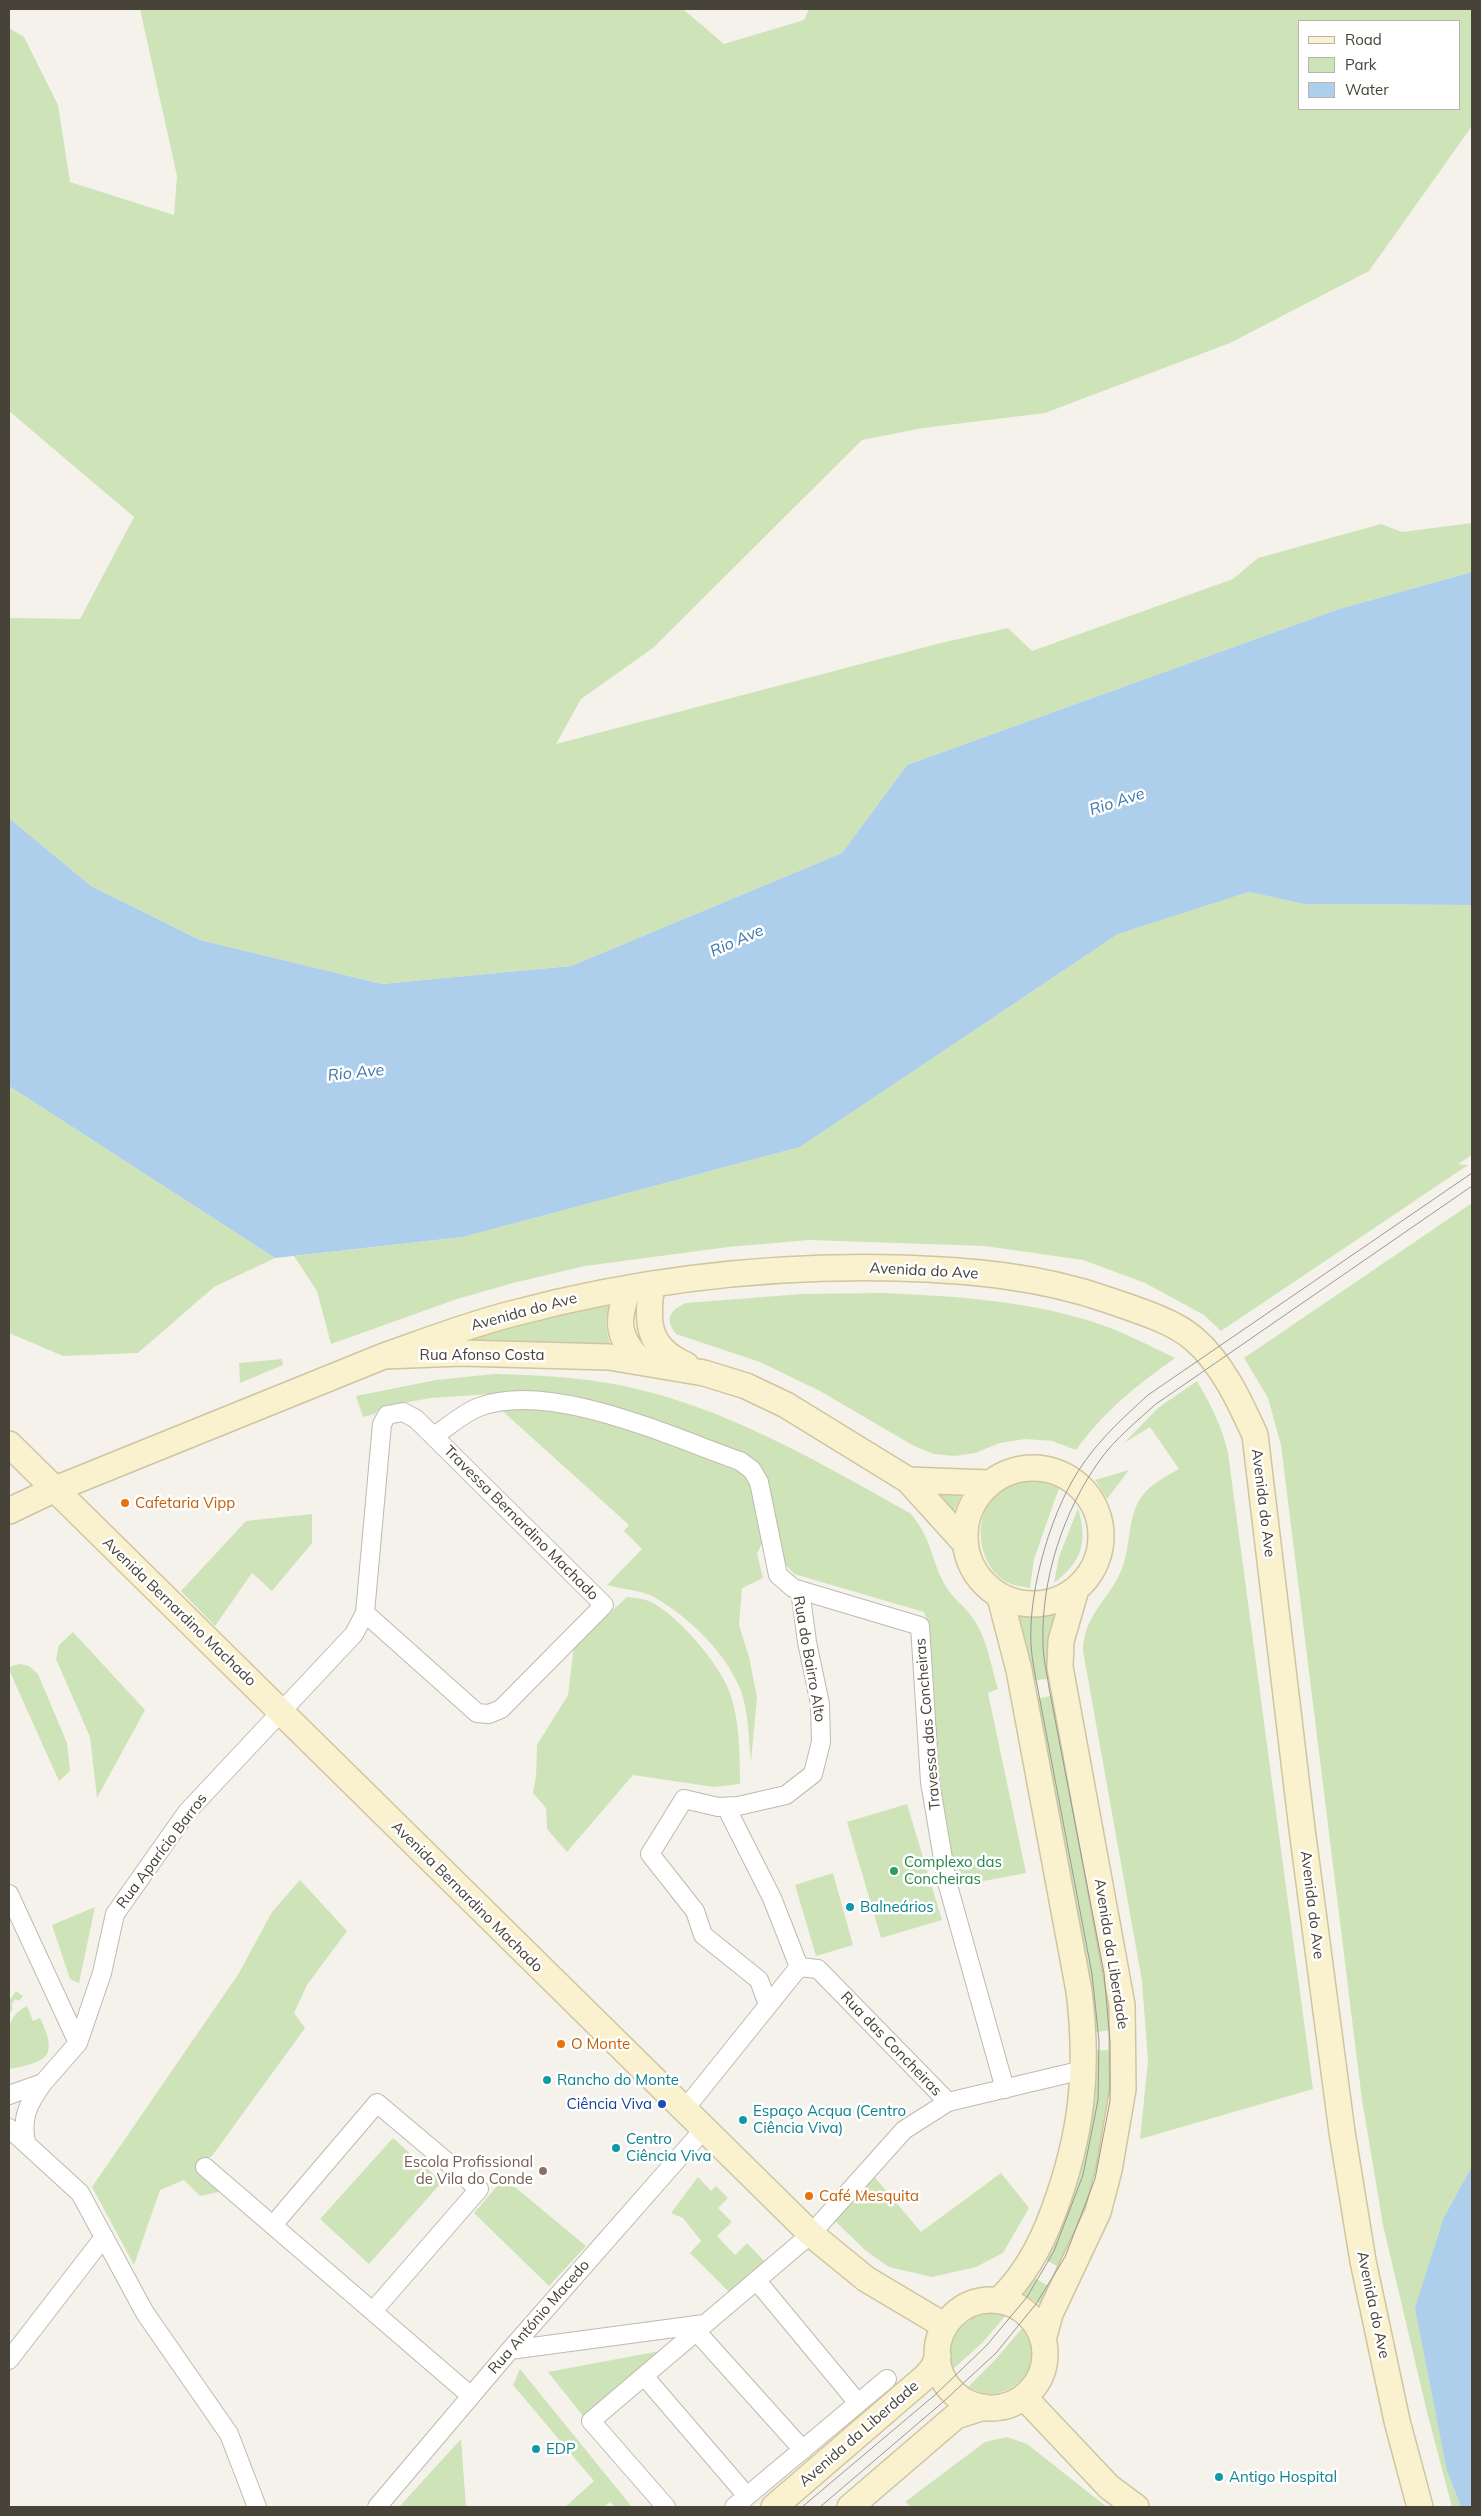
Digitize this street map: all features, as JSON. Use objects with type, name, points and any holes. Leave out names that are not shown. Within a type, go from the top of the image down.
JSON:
[{"type":"street","name":"Avenida do Ave","points":[[384,1356],[512,1313],[591,1294],[708,1275],[840,1267],[947,1269],[1031,1279],[1090,1293],[1152,1315],[1194,1338],[1225,1376],[1239,1400],[1254,1435],[1302,1829],[1342,2132],[1363,2261],[1397,2421],[1420,2507]]},
{"type":"street","points":[[641,1286],[622,1304],[619,1320],[622,1338],[631,1352],[642,1362]]},
{"type":"street","points":[[641,1286],[649,1325],[658,1346],[675,1360],[704,1373]]},
{"type":"street","name":"Rua Afonso Costa","points":[[9,1511],[53,1490],[384,1356],[520,1353],[609,1357],[704,1373],[746,1386],[786,1405],[908,1480],[965,1544]]},
{"type":"street","name":"Rua do Bairro Alto","points":[[434,1436],[478,1407],[511,1400],[554,1402],[592,1408],[740,1461],[752,1470],[759,1482],[778,1575],[793,1588],[800,1590],[806,1642],[820,1704],[821,1742],[813,1774],[786,1795],[718,1807],[684,1799],[650,1854],[695,1911],[703,1935],[759,1980],[768,2005]]},
{"type":"street","name":"Travessa Bernardino Machado","points":[[280,1711],[354,1634],[365,1612],[382,1424],[387,1415],[403,1412],[416,1419],[604,1605],[501,1710],[489,1714],[477,1713],[365,1612]]},
{"type":"street","name":"Avenida Bernardino Machado","points":[[9,1444],[53,1490],[811,2234],[866,2279],[946,2326]]},
{"type":"street","points":[[1030,1468],[1053,1471],[1073,1481],[1082,1489],[1095,1508],[1100,1529],[1100,1544],[1091,1572],[1076,1589],[1062,1598],[1034,1605],[1017,1603],[1000,1596],[983,1583],[971,1565],[965,1544],[966,1521],[974,1500],[989,1483],[1009,1472],[1030,1468]]},
{"type":"street","name":"Rua Afonso Costa","points":[[908,1480],[989,1483]]},
{"type":"street","name":"Avenida da Liberdade","points":[[1043,2340],[1050,2314],[1098,2212],[1109,2170],[1123,2089],[1122,2005],[1060,1667],[1061,1641],[1076,1589]]},
{"type":"street","name":"Travessa das Concheiras","points":[[800,1590],[920,1626],[930,1782],[947,1882],[1005,2089]]},
{"type":"street","points":[[999,2300],[1018,2280],[1034,2255],[1058,2200],[1071,2161],[1080,2120],[1084,2070],[1084,2032],[1079,1990],[1019,1670],[1000,1596]]},
{"type":"street","name":"Rua Aparício Barros","points":[[9,2095],[43,2083],[78,2043],[102,1973],[115,1914],[187,1812],[280,1711]]},
{"type":"street","points":[[684,2110],[799,1967],[772,1898],[726,1806]]},
{"type":"street","points":[[9,1894],[78,2043]]},
{"type":"street","name":"Rua das Concheiras","points":[[666,2507],[591,2421],[811,2234],[904,2130],[948,2102],[818,1970],[799,1967]]},
{"type":"street","points":[[948,2102],[1084,2070]]},
{"type":"street","points":[[26,2143],[22,2127],[32,2099],[43,2083]]},
{"type":"street","points":[[272,2226],[378,2102],[479,2189],[373,2311]]},
{"type":"street","points":[[9,2128],[80,2193],[145,2313],[229,2434],[257,2507]]},
{"type":"street","name":"Rua António Macedo","points":[[376,2507],[704,2128]]},
{"type":"street","points":[[205,2167],[471,2396]]},
{"type":"street","points":[[9,2360],[104,2237]]},
{"type":"street","points":[[756,2281],[858,2403]]},
{"type":"street","points":[[984,2300],[999,2300],[1019,2307],[1038,2326],[1043,2340],[1045,2356],[1042,2371],[1035,2385],[1024,2396],[998,2407],[984,2407],[968,2402],[954,2392],[940,2371],[938,2356],[939,2340],[946,2326],[955,2314],[968,2305],[984,2300]]},
{"type":"street","points":[[510,2350],[700,2327],[803,2450]]},
{"type":"street","name":"Avenida da Liberdade","points":[[774,2507],[924,2377],[933,2368],[938,2356]]},
{"type":"street","points":[[644,2376],[741,2502],[887,2379]]},
{"type":"street","points":[[1024,2396],[1109,2487],[1136,2507]]},
{"type":"street","points":[[850,2507],[956,2416],[984,2407]]},
{"type":"green space","points":[[140,9],[683,9],[724,44],[804,20],[809,9],[1472,9],[1472,126],[1369,271],[1230,343],[1045,413],[923,428],[862,440],[653,648],[581,699],[556,744],[941,643],[1008,628],[1032,651],[1233,579],[1258,558],[1381,524],[1402,532],[1472,523],[1472,572],[1339,609],[907,765],[842,853],[571,966],[382,984],[200,940],[91,886],[9,818],[9,618],[80,619],[134,517],[9,411],[9,28],[24,37],[58,105],[70,182],[174,215],[177,176]]},
{"type":"green space","points":[[1249,892],[1304,904],[1472,905],[1472,1155],[1458,1164],[1468,1165],[1221,1331],[1204,1315],[1145,1283],[1083,1260],[985,1246],[809,1240],[728,1247],[585,1266],[513,1283],[457,1299],[331,1344],[317,1291],[294,1256],[463,1237],[800,1147],[1118,934]]},
{"type":"green space","points":[[9,1086],[275,1258],[214,1287],[138,1353],[63,1356],[9,1333]]},
{"type":"green space","points":[[1472,1203],[1472,2166],[1444,2217],[1447,2471],[1461,2507],[1452,2507],[1427,2412],[1383,2225],[1362,2100],[1281,1445],[1268,1398],[1244,1358]]},
{"type":"green space","points":[[882,1293],[986,1300],[1062,1313],[1110,1328],[1175,1358],[1110,1411],[1076,1450],[1052,1441],[1025,1439],[1000,1443],[975,1453],[955,1456],[934,1454],[914,1446],[820,1391],[760,1362],[676,1334],[670,1324],[670,1316],[673,1312],[686,1303],[802,1294]]},
{"type":"green space","points":[[607,1303],[610,1306],[606,1328],[612,1349],[447,1348],[471,1333]]},
{"type":"green space","points":[[282,1359],[283,1365],[240,1383],[239,1363]]},
{"type":"green space","points":[[494,1374],[551,1376],[589,1380],[645,1391],[680,1401],[781,1443],[910,1513],[923,1531],[945,1585],[977,1625],[988,1652],[998,1689],[988,1693],[1026,1873],[957,1886],[941,1793],[931,1692],[928,1622],[924,1612],[794,1574],[783,1562],[745,1456],[688,1432],[577,1396],[523,1392],[431,1398],[381,1407],[375,1414],[363,1417],[356,1396],[436,1380]]},
{"type":"green space","points":[[1197,1381],[1223,1434],[1228,1453],[1313,2089],[1140,2139],[1148,2061],[1142,1981],[1083,1651],[1084,1637],[1088,1625],[1120,1574],[1137,1503],[1150,1487],[1179,1469],[1150,1427],[1124,1443],[1158,1408]]},
{"type":"green space","points":[[500,1409],[547,1409],[611,1423],[737,1471],[749,1478],[762,1543],[757,1554],[763,1578],[742,1588],[739,1625],[749,1657],[757,1697],[751,1761],[744,1700],[737,1682],[722,1657],[701,1633],[664,1603],[641,1592],[607,1585],[642,1549],[624,1531],[629,1525]]},
{"type":"green space","points":[[1129,1470],[1107,1499],[1095,1480]]},
{"type":"green space","points":[[1036,1480],[1059,1488],[1034,1559],[1030,1588],[1009,1583],[998,1576],[984,1555],[981,1529],[988,1505],[996,1495],[1014,1484]]},
{"type":"green space","points":[[964,1489],[954,1511],[927,1490]]},
{"type":"green space","points":[[1078,1508],[1082,1531],[1080,1550],[1077,1559],[1071,1567],[1054,1583],[1059,1557]]},
{"type":"green space","points":[[312,1514],[312,1543],[272,1591],[252,1573],[215,1626],[181,1591],[246,1521]]},
{"type":"green space","points":[[627,1597],[646,1600],[667,1613],[691,1635],[712,1660],[725,1682],[734,1706],[739,1745],[740,1784],[714,1787],[633,1775],[567,1852],[547,1829],[546,1808],[533,1793],[536,1776],[537,1745],[568,1695],[574,1646]]},
{"type":"green space","points":[[1057,1614],[1057,1677],[1027,1682],[1013,1618]]},
{"type":"green space","points":[[73,1632],[145,1710],[97,1798],[90,1737],[56,1659],[59,1645]]},
{"type":"green space","points":[[19,1664],[29,1666],[38,1674],[67,1743],[70,1771],[59,1781],[9,1670],[9,1667]]},
{"type":"green space","points":[[1061,1694],[1119,2029],[1089,2033],[1030,1700]]},
{"type":"green space","name":"Complexo das Concheiras","points":[[907,1804],[942,1920],[881,1938],[847,1822]]},
{"type":"green space","points":[[833,1873],[853,1945],[816,1956],[795,1885]]},
{"type":"green space","points":[[300,1880],[347,1931],[307,1985],[294,2013],[305,2028],[212,2156],[196,2165],[223,2191],[200,2196],[184,2180],[160,2190],[134,2265],[92,2187],[239,1973],[272,1912]]},
{"type":"green space","points":[[95,1907],[79,1983],[70,1979],[52,1925]]},
{"type":"green space","points":[[16,1991],[23,1996],[19,2001],[15,1999],[9,2014],[9,2001]]},
{"type":"green space","points":[[27,2006],[33,2021],[40,2018],[49,2041],[49,2049],[46,2056],[33,2064],[9,2069],[8,2033],[10,2025],[13,2017]]},
{"type":"green space","points":[[1117,2049],[1096,2189],[1064,2270],[1044,2259],[1093,2051]]},
{"type":"green space","points":[[393,2138],[442,2182],[369,2264],[320,2219]]},
{"type":"green space","points":[[1001,2173],[1029,2208],[1003,2253],[976,2267],[932,2277],[889,2267],[866,2251],[832,2218],[872,2174],[921,2232]]},
{"type":"green space","points":[[698,2177],[711,2191],[716,2186],[728,2198],[718,2208],[732,2222],[717,2236],[735,2255],[747,2243],[767,2264],[731,2294],[690,2253],[701,2241],[683,2218],[671,2213]]},
{"type":"green space","points":[[504,2178],[586,2246],[549,2286],[474,2213]]},
{"type":"green space","points":[[1031,2276],[1052,2288],[1043,2306],[1020,2292]]},
{"type":"green space","points":[[979,2312],[1008,2313],[982,2343],[952,2370],[949,2350],[952,2335],[956,2328],[969,2317]]},
{"type":"green space","points":[[1024,2326],[1032,2340],[1035,2355],[1029,2371],[1023,2378],[999,2393],[982,2393],[968,2387],[995,2360]]},
{"type":"green space","points":[[660,2351],[583,2416],[548,2372]]},
{"type":"green space","points":[[520,2369],[632,2507],[615,2507],[610,2502],[604,2507],[565,2507],[594,2481],[513,2385]]},
{"type":"green space","points":[[1007,2437],[1027,2444],[1107,2507],[911,2507],[905,2502],[985,2442]]},
{"type":"green space","points":[[461,2439],[466,2507],[399,2507]]},
{"type":"water","name":"Rio Ave","points":[[1472,572],[1472,905],[1304,904],[1249,892],[1118,934],[800,1147],[463,1237],[275,1258],[9,1086],[9,818],[91,886],[200,940],[382,984],[571,966],[842,853],[907,765],[1339,609]]},
{"type":"water","points":[[1472,2166],[1472,2507],[1461,2507],[1447,2471],[1415,2308],[1444,2217]]},
{"type":"tram line","points":[[802,2507],[936,2394],[987,2345],[1027,2297],[1054,2251],[1083,2175],[1098,2100],[1099,2041],[1092,1974],[1031,1645],[1031,1623],[1038,1574],[1044,1549],[1062,1501],[1085,1461],[1099,1443],[1148,1395],[1472,1173]]},
{"type":"tram line","points":[[820,2507],[943,2402],[996,2353],[1036,2304],[1065,2257],[1095,2179],[1110,2101],[1110,2041],[1104,1973],[1049,1688],[1043,1643],[1043,1619],[1050,1571],[1065,1524],[1075,1501],[1106,1452],[1126,1430],[1156,1404],[1472,1186]]},
{"type":"place","name":"Cafetaria Vipp","points":[[125,1503]]},
{"type":"place","name":"Complexo das Concheiras","points":[[894,1871]]},
{"type":"place","name":"Balneários","points":[[850,1907]]},
{"type":"place","name":"O Monte","points":[[561,2044]]},
{"type":"place","name":"Rancho do Monte","points":[[547,2080]]},
{"type":"place","name":"Ciência Viva","points":[[662,2104]]},
{"type":"place","name":"Espaço Acqua (Centro Ciência Viva)","points":[[743,2120]]},
{"type":"place","name":"Centro Ciência Viva","points":[[616,2148]]},
{"type":"place","name":"Escola Profissional de Vila do Conde","points":[[543,2171]]},
{"type":"place","name":"Café Mesquita","points":[[809,2196]]},
{"type":"place","name":"EDP","points":[[536,2449]]},
{"type":"place","name":"Antigo Hospital","points":[[1219,2477]]}]
